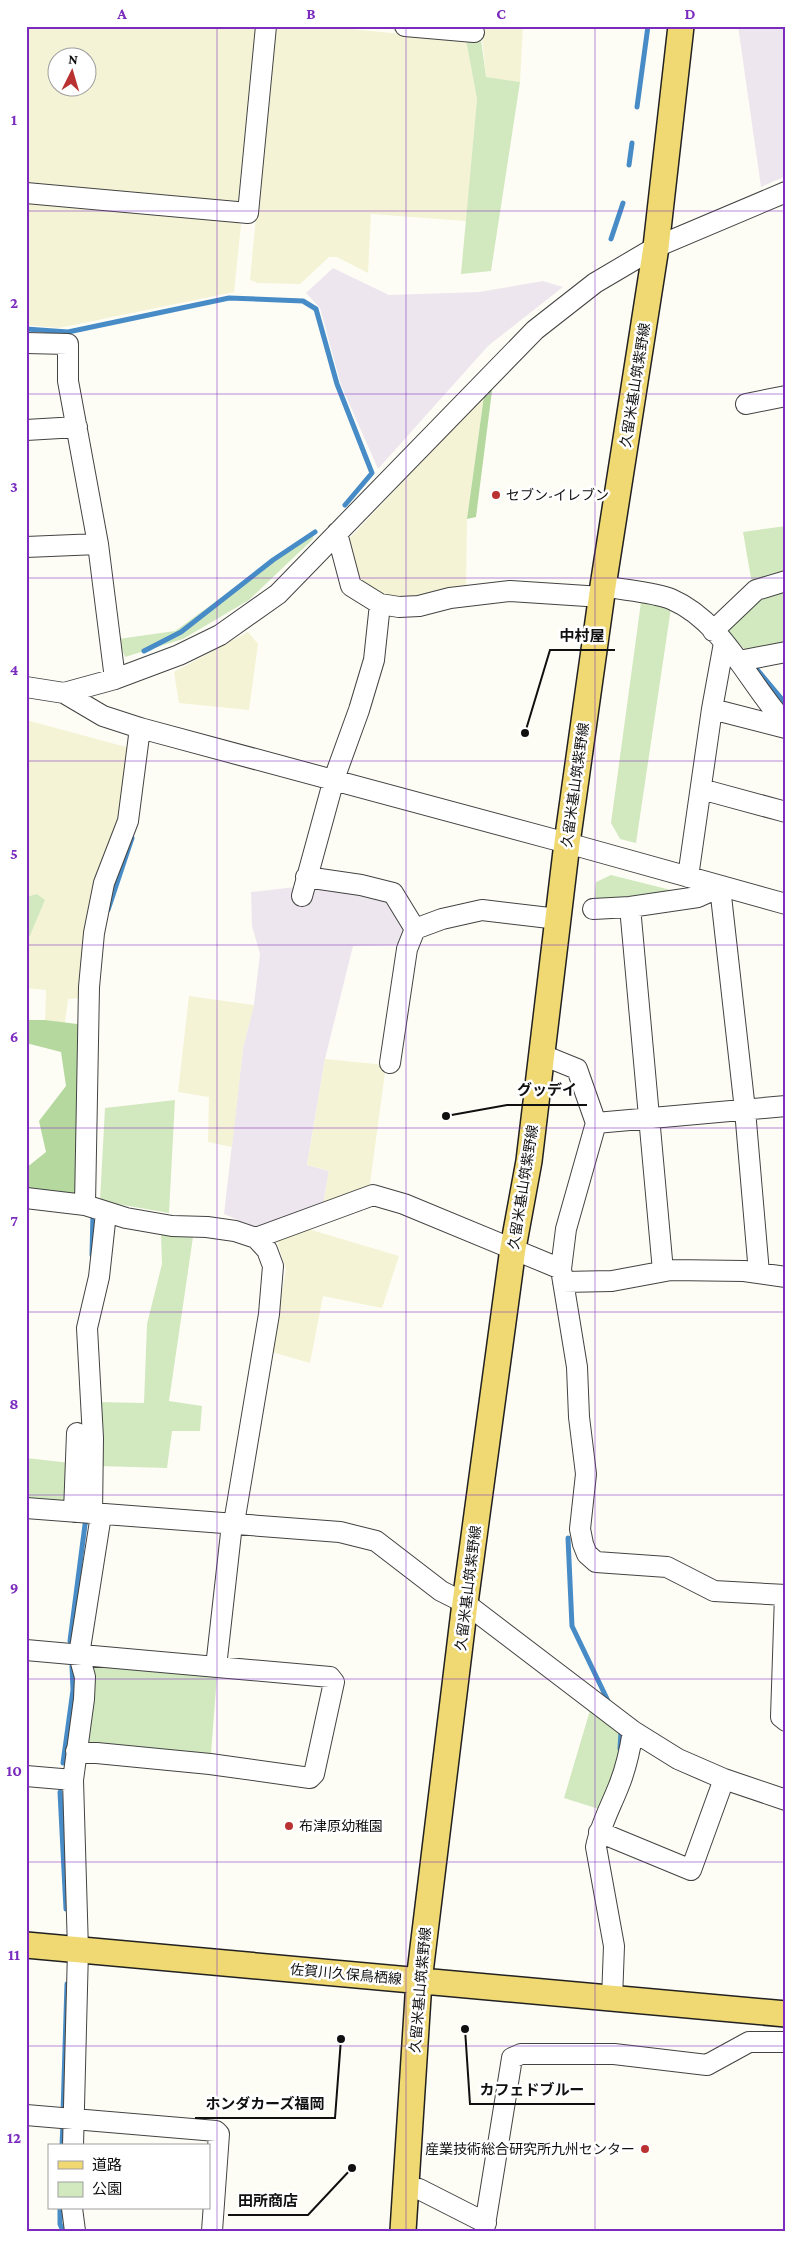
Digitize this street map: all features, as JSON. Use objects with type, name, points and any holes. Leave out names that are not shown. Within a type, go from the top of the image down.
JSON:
[{"type":"main road","name":"久留米基山筑紫野線","points":[[403,2231],[419,1981],[465,1603],[513,1248],[529,1161],[540,1054],[567,842],[602,592],[656,247],[681,26]]},
{"type":"main road","name":"佐賀川久保鳥栖線","points":[[26,1945],[786,2014]]},
{"type":"street","points":[[26,193],[248,213],[266,26]]},
{"type":"street","points":[[405,26],[474,32]]},
{"type":"street","points":[[64,693],[115,679],[179,655],[220,635],[278,594],[535,330],[595,283],[656,247],[784,197]]},
{"type":"street","points":[[26,343],[68,344],[68,381],[78,427],[98,544],[115,679]]},
{"type":"street","points":[[746,404],[786,396]]},
{"type":"street","points":[[26,430],[78,427]]},
{"type":"street","points":[[337,533],[351,586],[380,604],[399,607],[419,606],[450,598],[510,591],[602,592],[669,598],[700,615],[739,661],[786,724]]},
{"type":"street","points":[[26,547],[98,544]]},
{"type":"street","points":[[688,876],[712,710],[718,637],[756,590],[786,581]]},
{"type":"street","points":[[302,896],[334,779],[359,710],[374,660],[380,604]]},
{"type":"street","points":[[739,661],[786,652]]},
{"type":"street","points":[[26,687],[64,693],[103,716],[140,728],[567,842],[688,876],[720,887],[786,904]]},
{"type":"street","points":[[712,710],[786,728]]},
{"type":"street","points":[[72,2144],[65,2118],[78,1950],[73,1780],[84,1699],[85,1677],[79,1655],[93,1438],[87,1328],[99,1277],[89,987],[94,933],[104,883],[128,821],[140,728]]},
{"type":"street","points":[[701,789],[786,812]]},
{"type":"street","points":[[306,877],[361,885],[393,894],[415,929]]},
{"type":"street","points":[[593,909],[630,907],[698,897],[720,887]]},
{"type":"street","points":[[720,887],[745,1110],[759,1273]]},
{"type":"street","points":[[630,907],[663,1271]]},
{"type":"street","points":[[390,1063],[407,950],[415,929],[442,919],[482,910],[558,919]]},
{"type":"street","points":[[540,1054],[577,1069],[596,1124],[566,1229],[562,1276],[577,1367],[578,1417],[586,1474],[580,1529],[587,1554],[596,1562],[667,1567],[714,1591],[786,1595],[781,1717],[786,1721]]},
{"type":"street","points":[[596,1124],[786,1106]]},
{"type":"street","points":[[256,1238],[373,1195],[404,1204],[513,1248],[562,1276],[612,1280],[663,1271],[744,1271],[786,1277]]},
{"type":"street","points":[[26,1198],[97,1210],[172,1226],[207,1227],[235,1231],[256,1238],[267,1250],[273,1266],[264,1356],[234,1523],[230,1533],[216,1667]]},
{"type":"street","points":[[77,1433],[89,1514]]},
{"type":"street","points":[[26,1508],[340,1532],[376,1541],[441,1591],[465,1603],[633,1731],[678,1759],[724,1780],[786,1800]]},
{"type":"street","points":[[26,1650],[330,1677],[334,1682],[314,1774],[310,1778],[210,1764],[76,1751]]},
{"type":"street","points":[[612,1999],[614,1946],[596,1847],[599,1832],[619,1787],[628,1760],[633,1731]]},
{"type":"street","points":[[26,1776],[73,1780]]},
{"type":"street","points":[[599,1832],[691,1870],[724,1780]]},
{"type":"street","points":[[419,2189],[485,2227],[512,2058],[521,2054],[614,2054],[707,2065],[749,2042],[786,2042]]},
{"type":"street","points":[[26,2115],[216,2131],[219,2134],[212,2231]]},
{"type":"street","points":[[72,2210],[75,2231]]},
{"type":"shaded area","points":[[738,26],[786,26],[786,176],[761,187]]},
{"type":"shaded area","points":[[333,268],[389,295],[479,292],[543,281],[563,287],[488,346],[378,469],[341,385],[320,308],[306,293]]},
{"type":"shaded area","points":[[313,885],[392,899],[407,931],[400,945],[353,946],[325,1059],[307,1165],[329,1171],[323,1205],[259,1229],[224,1214],[243,1048],[254,1004],[260,954],[252,926],[251,892]]},
{"type":"green space","points":[[26,26],[258,26],[240,204],[26,184]]},
{"type":"green space","points":[[274,26],[318,26],[466,40],[477,99],[466,221],[371,214],[368,273],[337,257],[329,257],[300,284],[258,283],[250,280]]},
{"type":"green space","points":[[481,26],[523,26],[520,82],[486,77]]},
{"type":"green space","points":[[481,39],[486,77],[520,82],[491,271],[461,274],[477,99],[466,40]]},
{"type":"green space","points":[[26,201],[238,220],[241,225],[234,292],[59,328],[26,325]]},
{"type":"green space","points":[[493,383],[476,517],[467,519],[484,396]]},
{"type":"green space","points":[[484,396],[467,519],[466,588],[390,599],[358,579],[347,541]]},
{"type":"green space","points":[[786,526],[786,573],[752,584],[743,532]]},
{"type":"green space","points":[[314,530],[313,539],[249,600],[183,639],[125,657],[118,639],[175,631]]},
{"type":"green space","points":[[786,587],[786,646],[748,653],[726,629],[761,594]]},
{"type":"green space","points":[[641,602],[661,603],[671,608],[636,843],[620,839],[611,823]]},
{"type":"green space","points":[[248,632],[258,644],[249,710],[179,703],[174,672]]},
{"type":"green space","points":[[26,720],[130,748],[123,813],[81,998],[68,999],[65,1023],[45,1020],[46,990],[26,988],[26,945],[45,900],[37,894],[26,897]]},
{"type":"green space","points":[[611,875],[671,890],[670,895],[594,903],[596,882]]},
{"type":"green space","points":[[37,894],[45,900],[26,945],[26,897]]},
{"type":"green space","points":[[189,996],[254,1005],[243,1048],[232,1147],[208,1142],[209,1097],[178,1092]]},
{"type":"green space","points":[[26,1020],[45,1020],[85,1025],[80,1198],[27,1190],[26,1168],[46,1152],[39,1121],[66,1086],[61,1052],[26,1043]]},
{"type":"green space","points":[[325,1059],[386,1065],[369,1191],[323,1205],[329,1171],[307,1165]]},
{"type":"green space","points":[[175,1100],[169,1213],[100,1201],[105,1108]]},
{"type":"green space","points":[[298,1226],[399,1256],[382,1308],[323,1296],[310,1363],[272,1352],[286,1269],[277,1242]]},
{"type":"green space","points":[[161,1233],[193,1237],[169,1401],[202,1406],[200,1431],[172,1431],[167,1468],[98,1466],[97,1402],[144,1403],[147,1324],[162,1264]]},
{"type":"green space","points":[[26,1458],[71,1463],[68,1507],[26,1503]]},
{"type":"green space","points":[[96,1664],[217,1675],[211,1754],[89,1744],[86,1740],[90,1668]]},
{"type":"green space","points":[[591,1707],[623,1731],[621,1768],[602,1810],[564,1798]]},
{"type":"waterway","points":[[637,107],[648,26]]},
{"type":"waterway","points":[[629,165],[632,143]]},
{"type":"waterway","points":[[611,239],[623,203]]},
{"type":"waterway","points":[[26,329],[68,332],[229,298],[303,301],[316,309],[337,384],[372,473],[345,505]]},
{"type":"waterway","points":[[144,651],[181,632],[273,560],[315,532]]},
{"type":"waterway","points":[[755,667],[786,704]]},
{"type":"waterway","points":[[108,910],[132,838]]},
{"type":"waterway","points":[[92,1255],[93,1213]]},
{"type":"waterway","points":[[70,1641],[86,1517]]},
{"type":"waterway","points":[[568,1538],[572,1626],[609,1703]]},
{"type":"waterway","points":[[63,1763],[73,1690],[72,1666]]},
{"type":"waterway","points":[[620,1749],[621,1732]]},
{"type":"waterway","points":[[60,1792],[66,1909]]},
{"type":"waterway","points":[[63,2113],[67,1984]]},
{"type":"waterway","points":[[62,2144],[63,2122]]},
{"type":"waterway","points":[[60,2210],[60,2224],[63,2231]]},
{"type":"place","name":"セブン-イレブン","points":[[496,495]]},
{"type":"place","name":"中村屋","points":[[525,733]]},
{"type":"place","name":"グッデイ","points":[[446,1116]]},
{"type":"place","name":"布津原幼稚園","points":[[289,1826]]},
{"type":"place","name":"カフェドブルー","points":[[465,2029]]},
{"type":"place","name":"ホンダカーズ福岡","points":[[341,2039]]},
{"type":"place","name":"産業技術総合研究所九州センター","points":[[645,2149]]},
{"type":"place","name":"田所商店","points":[[352,2168]]}]
